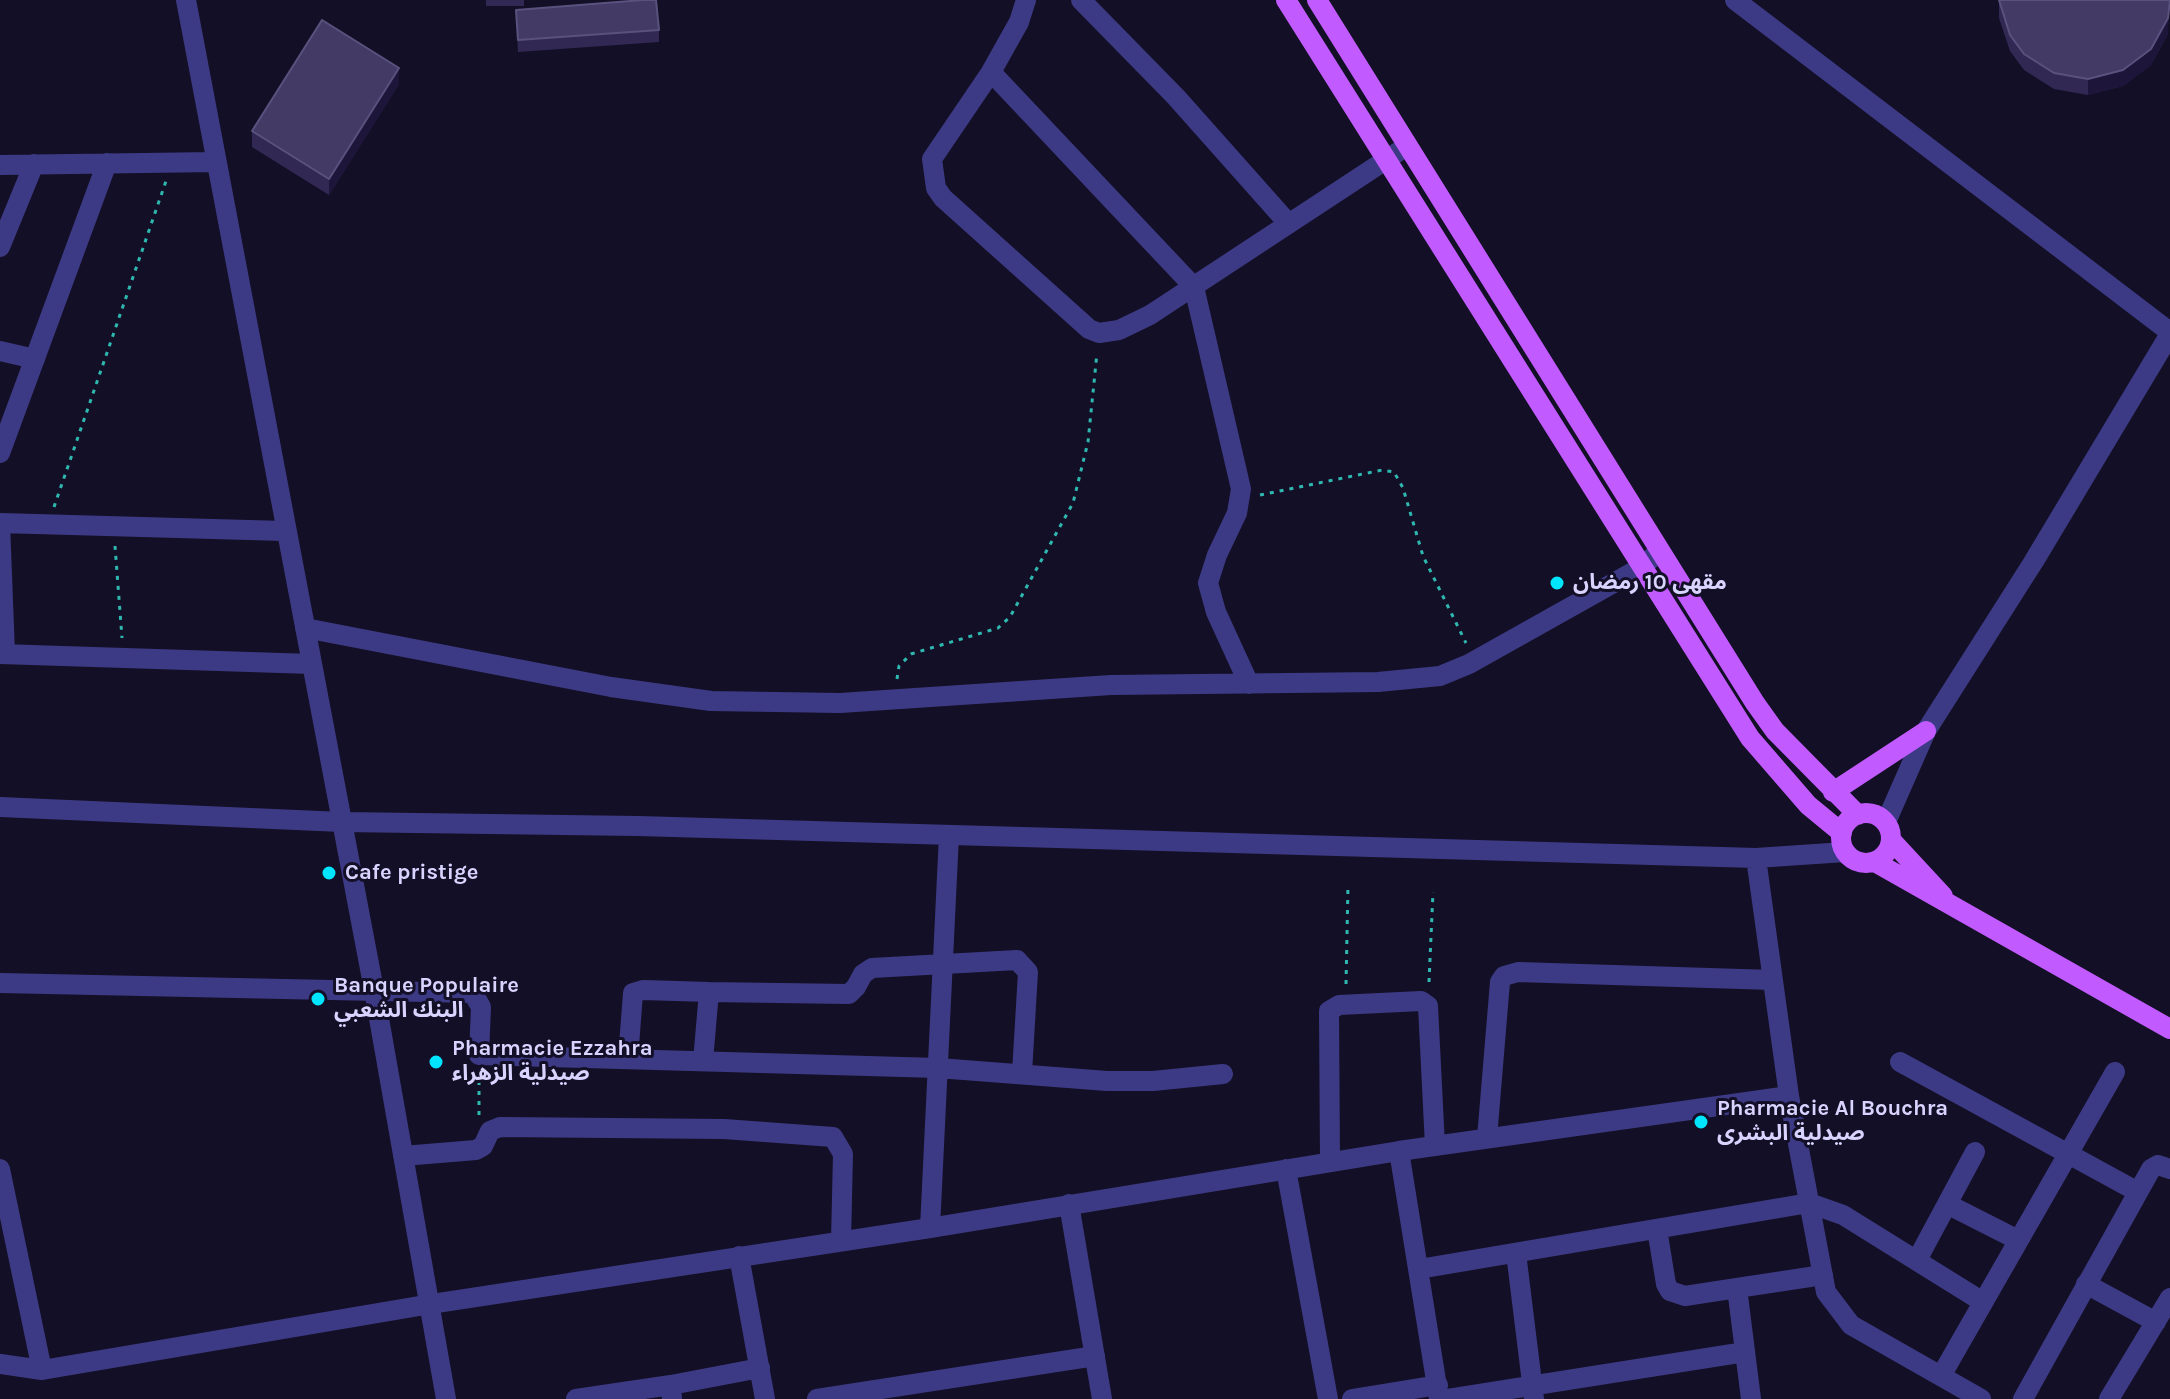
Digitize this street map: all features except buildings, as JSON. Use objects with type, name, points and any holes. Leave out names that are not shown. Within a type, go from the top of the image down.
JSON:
[{"type":"main road","points":[[1286,0],[1750,738],[1858,862],[1875,862],[2170,1029]]},
{"type":"main road","points":[[1317,0],[1658,552],[1769,722],[1858,815]]},
{"type":"main road","points":[[1833,792],[1926,731]]},
{"type":"main road","points":[[1843,843],[1849,820],[1858,815],[1873,814],[1951,905]]},
{"type":"main road","points":[[1875,862],[1888,851],[1889,832]]},
{"type":"street","points":[[186,0],[284,531],[374,990],[446,1399]]},
{"type":"street","points":[[1026,0],[1019,22],[991,72],[932,159],[936,188],[965,218],[1089,329],[1099,333],[1119,330],[1194,287],[1407,146]]},
{"type":"street","points":[[1081,0],[1176,97],[1288,223]]},
{"type":"street","points":[[1735,0],[2170,333],[2034,561],[1926,731],[1889,832]]},
{"type":"street","points":[[991,72],[1194,287],[1240,480],[1241,499],[1208,583],[1216,612],[1249,684]]},
{"type":"street","points":[[0,165],[215,162]]},
{"type":"street","points":[[0,453],[107,163]]},
{"type":"street","points":[[0,247],[34,164]]},
{"type":"street","points":[[0,351],[35,359]]},
{"type":"street","points":[[284,531],[0,523],[2,654],[312,664]]},
{"type":"street","points":[[305,628],[663,696],[762,703],[897,699],[1111,685],[1415,680],[1440,676],[1500,650],[1642,567],[1658,552]]},
{"type":"street","points":[[0,807],[342,822],[949,835],[1756,858],[1843,843]]},
{"type":"street","points":[[930,1228],[949,835]]},
{"type":"street","points":[[1756,858],[1789,1096],[1823,1275],[1833,1305],[1851,1325],[1981,1399]]},
{"type":"street","points":[[628,1059],[633,993],[643,990],[849,994],[867,970],[1017,960],[1025,965],[1028,972],[1022,1073]]},
{"type":"street","points":[[1487,1138],[1496,1014],[1500,982],[1504,976],[1518,972],[1773,980]]},
{"type":"street","points":[[0,983],[473,993],[481,1007],[479,1055],[938,1068],[1153,1081],[1223,1074]]},
{"type":"street","points":[[703,1061],[709,992]]},
{"type":"street","points":[[1330,1162],[1329,1011],[1346,1004],[1421,1001],[1428,1006],[1435,1146]]},
{"type":"street","points":[[1900,1062],[2138,1192]]},
{"type":"street","points":[[1941,1376],[2115,1072]]},
{"type":"street","points":[[0,1364],[42,1370],[431,1304],[930,1228],[1399,1151],[1789,1096]]},
{"type":"street","points":[[403,1156],[476,1150],[483,1146],[488,1134],[500,1127],[724,1129],[833,1137],[843,1154],[841,1241]]},
{"type":"street","points":[[1399,1151],[1441,1394]]},
{"type":"street","points":[[1917,1260],[1975,1152]]},
{"type":"street","points":[[2023,1399],[2138,1192],[2154,1167],[2170,1169]]},
{"type":"street","points":[[0,1169],[3,1204],[42,1370]]},
{"type":"street","points":[[1286,1169],[1328,1399]]},
{"type":"street","points":[[1419,1269],[1809,1203],[1843,1215],[1983,1302]]},
{"type":"street","points":[[1069,1204],[1102,1399]]},
{"type":"street","points":[[1947,1204],[2018,1240]]},
{"type":"street","points":[[1657,1229],[1666,1284],[1676,1295],[1823,1275]]},
{"type":"street","points":[[1516,1253],[1533,1392]]},
{"type":"street","points":[[739,1256],[765,1399]]},
{"type":"street","points":[[2086,1284],[2156,1322]]},
{"type":"street","points":[[1737,1288],[1751,1399]]},
{"type":"street","points":[[2109,1399],[2170,1298]]},
{"type":"street","points":[[1352,1399],[1533,1392],[1745,1352]]},
{"type":"street","points":[[817,1399],[1095,1356]]},
{"type":"street","points":[[576,1399],[672,1392],[760,1368]]},
{"type":"path","points":[[48,524],[173,163]]},
{"type":"path","points":[[897,699],[899,666],[911,654],[1004,624],[1063,527],[1084,465],[1099,333]]},
{"type":"path","points":[[1241,499],[1382,470],[1394,472],[1403,488],[1423,556],[1475,661]]},
{"type":"path","points":[[113,526],[123,658]]},
{"type":"path","points":[[1346,1004],[1348,885]]},
{"type":"path","points":[[1428,1006],[1433,892]]},
{"type":"path","points":[[479,1055],[479,1115],[488,1134]]},
{"type":"place","name":"مقهى 10 رمضان","points":[[1557,583]]},
{"type":"place","name":"Cafe pristige","points":[[329,873]]},
{"type":"place","name":"Banque Populaire البنك الشعبي","points":[[318,999]]},
{"type":"place","name":"Pharmacie Ezzahra صيدلية الزهراء","points":[[436,1062]]},
{"type":"place","name":"Pharmacie Al Bouchra صيدلية البشرى","points":[[1701,1122]]}]
